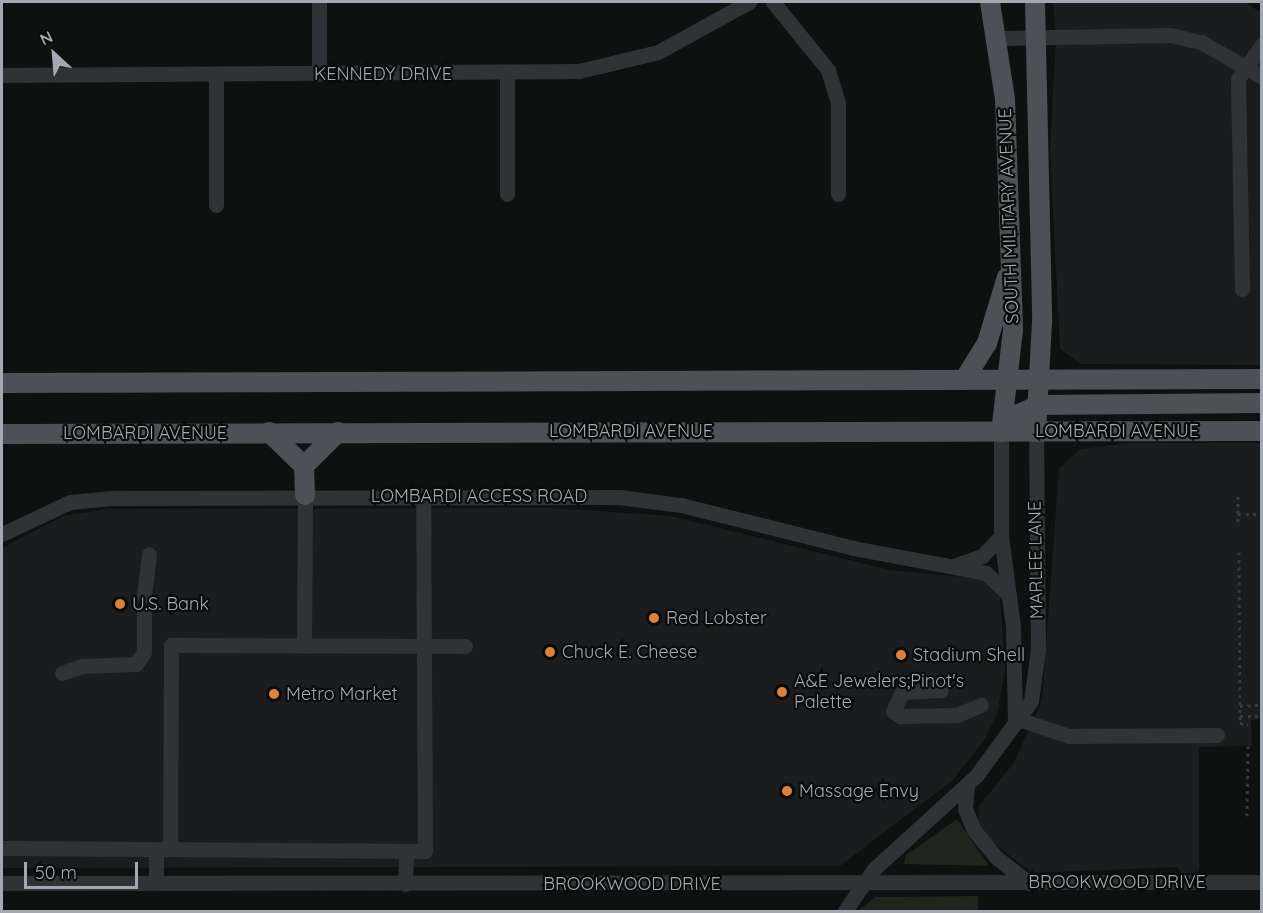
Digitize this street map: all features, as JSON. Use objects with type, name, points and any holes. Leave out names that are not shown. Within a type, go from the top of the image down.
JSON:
[{"type":"main road","name":"SOUTH MILITARY AVENUE","points":[[990,2],[998,38],[1010,269],[1010,380],[1001,432]]},
{"type":"main road","name":"SOUTH MILITARY AVENUE","points":[[1035,2],[1040,380],[1036,432]]},
{"type":"main road","points":[[964,380],[987,343],[1010,269]]},
{"type":"main road","points":[[2,383],[1262,379]]},
{"type":"main road","points":[[1001,432],[1020,412],[1039,405],[1262,403]]},
{"type":"main road","name":"LOMBARDI AVENUE","points":[[2,434],[1262,431]]},
{"type":"main road","points":[[269,432],[304,466],[305,495]]},
{"type":"main road","points":[[304,466],[339,432]]},
{"type":"street","points":[[319,2],[319,74]]},
{"type":"street","name":"KENNEDY DRIVE","points":[[2,75],[507,74],[616,64],[698,34],[749,2]]},
{"type":"street","points":[[773,2],[828,70],[838,103],[838,194]]},
{"type":"street","points":[[998,38],[1170,35],[1201,42],[1262,77]]},
{"type":"street","points":[[1242,289],[1238,79],[1262,45]]},
{"type":"street","points":[[216,74],[216,205]]},
{"type":"street","points":[[507,74],[507,194]]},
{"type":"street","name":"MARLEE LANE","points":[[1001,432],[1001,536],[1009,595],[1015,718]]},
{"type":"street","name":"MARLEE LANE","points":[[844,912],[864,881],[967,786],[1015,718],[1031,701],[1037,672],[1036,432]]},
{"type":"street","points":[[304,646],[305,495]]},
{"type":"street","name":"LOMBARDI ACCESS ROAD","points":[[2,534],[70,502],[305,495],[423,495],[658,501],[878,553],[956,565],[991,574],[1009,595]]},
{"type":"street","points":[[2,848],[425,851],[423,495]]},
{"type":"street","points":[[956,565],[982,556],[1001,536]]},
{"type":"street","points":[[144,595],[148,554]]},
{"type":"street","points":[[62,673],[81,666],[136,664],[144,652],[144,613]]},
{"type":"street","points":[[156,883],[163,849],[171,645],[465,646]]},
{"type":"street","points":[[941,690],[902,692],[893,701],[894,713],[957,715],[981,705]]},
{"type":"street","points":[[1015,718],[1069,736],[1217,735]]},
{"type":"street","points":[[967,786],[965,809],[974,830],[998,858],[1029,883]]},
{"type":"street","points":[[405,884],[406,851]]},
{"type":"street","name":"BROOKWOOD DRIVE","points":[[2,883],[1262,882]]},
{"type":"path","points":[[1238,496],[1238,526]]},
{"type":"path","points":[[1238,514],[1262,514]]},
{"type":"path","points":[[1239,552],[1239,706],[1240,716],[1248,725]]},
{"type":"path","points":[[1239,706],[1261,705],[1261,716],[1240,716]]},
{"type":"path","points":[[1247,816],[1248,746]]},
{"type":"shaded area","points":[[1053,2],[1245,2],[1261,13],[1261,365],[1081,364],[1060,349],[1050,149],[1056,38]]},
{"type":"shaded area","points":[[1128,443],[1261,443],[1261,719],[1251,720],[1252,746],[1199,747],[1199,873],[1181,873],[1177,867],[1032,873],[986,837],[978,821],[979,806],[1013,764],[1042,701],[1059,468],[1081,449]]},
{"type":"shaded area","points":[[553,508],[671,516],[889,570],[985,579],[1000,597],[1005,671],[997,714],[985,739],[953,780],[840,866],[2,868],[2,548],[63,516],[108,509]]},
{"type":"shaded area","points":[[957,819],[989,866],[904,864],[906,855]]},
{"type":"shaded area","points":[[978,896],[978,911],[858,911],[875,897]]},
{"type":"place","name":"U.S. Bank","points":[[120,604]]},
{"type":"place","name":"Red Lobster","points":[[654,618]]},
{"type":"place","name":"Chuck E. Cheese","points":[[550,652]]},
{"type":"place","name":"Stadium Shell","points":[[901,655]]},
{"type":"place","name":"A&E Jewelers;Pinot's Palette","points":[[782,692]]},
{"type":"place","name":"Metro Market","points":[[274,694]]},
{"type":"place","name":"Massage Envy","points":[[787,791]]}]
